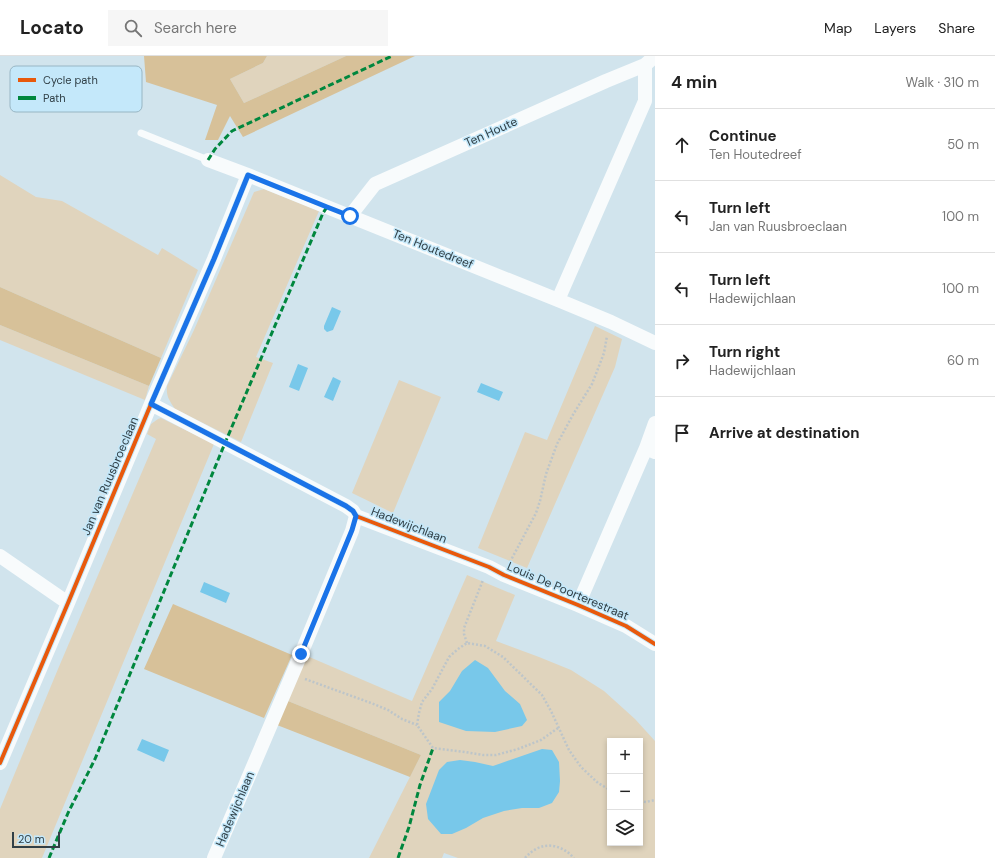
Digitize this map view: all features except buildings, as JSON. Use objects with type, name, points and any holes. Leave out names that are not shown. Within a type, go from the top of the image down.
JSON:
[{"type":"street","name":"Ten Houte","points":[[350,216],[374,184],[650,61]]},
{"type":"street","name":"Ten Houte","points":[[558,300],[645,101],[650,61]]},
{"type":"street","name":"Ten Houtedreef","points":[[208,160],[558,300],[611,322],[655,343]]},
{"type":"street","name":"Jan van Ruusbroeclaan","points":[[0,763],[151,404],[214,259],[248,175]]},
{"type":"street","name":"Hadewijchlaan","points":[[151,404],[346,506],[353,511],[356,516],[471,560]]},
{"type":"street","points":[[578,605],[650,450],[655,423]]},
{"type":"street","name":"Hadewijchlaan","points":[[214,858],[293,675],[352,530],[356,516]]},
{"type":"street","points":[[0,556],[68,603]]},
{"type":"street","name":"Louis De Poorterestraat","points":[[471,560],[626,626],[655,644]]},
{"type":"lane","points":[[140,133],[208,160]]},
{"type":"path","points":[[504,575],[536,514],[542,487],[557,444],[592,384],[604,353],[611,322]]},
{"type":"path","points":[[468,644],[464,634],[464,628],[489,567]]},
{"type":"path","points":[[418,726],[422,702],[432,689],[449,657],[458,649],[468,644],[485,646],[503,657],[542,695],[551,710],[569,750],[581,767],[598,783],[607,788]]},
{"type":"path","points":[[293,675],[388,710],[402,719],[418,726],[433,748],[483,755],[496,755],[518,749],[541,740],[558,728]]},
{"type":"path","points":[[643,802],[655,800]]},
{"type":"path","points":[[525,858],[536,849],[557,846],[565,849],[574,858]]},
{"type":"shaded area","points":[[144,56],[267,56],[263,63],[230,79],[244,103],[346,56],[415,56],[243,137],[230,116],[218,140],[205,140],[217,105],[146,82]]},
{"type":"shaded area","points":[[267,56],[346,56],[244,103],[230,79],[263,63]]},
{"type":"shaded area","points":[[0,175],[36,197],[62,201],[158,255],[162,248],[198,270],[161,358],[0,287]]},
{"type":"shaded area","points":[[264,189],[319,211],[256,357],[273,363],[241,442],[175,409],[168,398],[167,386],[194,330],[254,192]]},
{"type":"shaded area","points":[[0,287],[161,358],[149,386],[0,325]]},
{"type":"shaded area","points":[[0,325],[149,386],[145,400],[0,340]]},
{"type":"shaded area","points":[[595,326],[622,339],[615,367],[527,568],[478,548],[525,432],[547,440]]},
{"type":"shaded area","points":[[399,380],[441,397],[393,513],[352,493]]},
{"type":"shaded area","points":[[161,418],[214,444],[42,858],[0,858],[0,809],[156,439],[147,434],[151,424]]},
{"type":"shaded area","points":[[467,575],[515,595],[496,641],[571,670],[604,691],[635,719],[655,741],[655,858],[458,858],[444,853],[442,858],[369,858],[421,755],[288,701],[307,656],[412,701]]},
{"type":"shaded area","points":[[173,604],[292,655],[264,718],[144,669]]},
{"type":"shaded area","points":[[288,701],[421,755],[410,777],[277,725]]},
{"type":"water","points":[[332,307],[341,311],[333,330],[327,332],[324,329],[324,326]]},
{"type":"water","points":[[298,364],[308,368],[299,391],[289,387]]},
{"type":"water","points":[[333,377],[341,381],[333,401],[324,397]]},
{"type":"water","points":[[481,383],[503,392],[499,401],[477,392]]},
{"type":"water","points":[[204,582],[230,593],[226,603],[200,592]]},
{"type":"water","points":[[475,660],[488,668],[505,691],[520,704],[527,720],[522,726],[495,732],[466,731],[439,722],[439,702],[450,691],[462,671]]},
{"type":"water","points":[[142,739],[169,750],[164,762],[137,750]]},
{"type":"water","points":[[542,749],[552,750],[559,762],[559,792],[552,803],[539,808],[522,808],[504,811],[483,818],[452,834],[441,834],[428,819],[426,804],[439,770],[447,762],[460,760],[493,766]]},
{"type":"marked path","points":[[208,160],[215,149],[232,131],[392,56]]},
{"type":"marked path","points":[[49,858],[68,813],[95,759],[225,443],[323,213],[327,207]]},
{"type":"marked path","points":[[398,858],[433,748]]},
{"type":"cycle path","points":[[0,763],[151,404],[214,259],[248,175]]},
{"type":"cycle path","points":[[151,404],[346,506],[353,511],[356,516],[489,567],[504,575],[578,605],[626,626],[655,644]]},
{"type":"route","points":[[301,654],[352,530],[356,516],[353,511],[239,449],[151,404],[214,259],[248,175],[350,216]]}]
